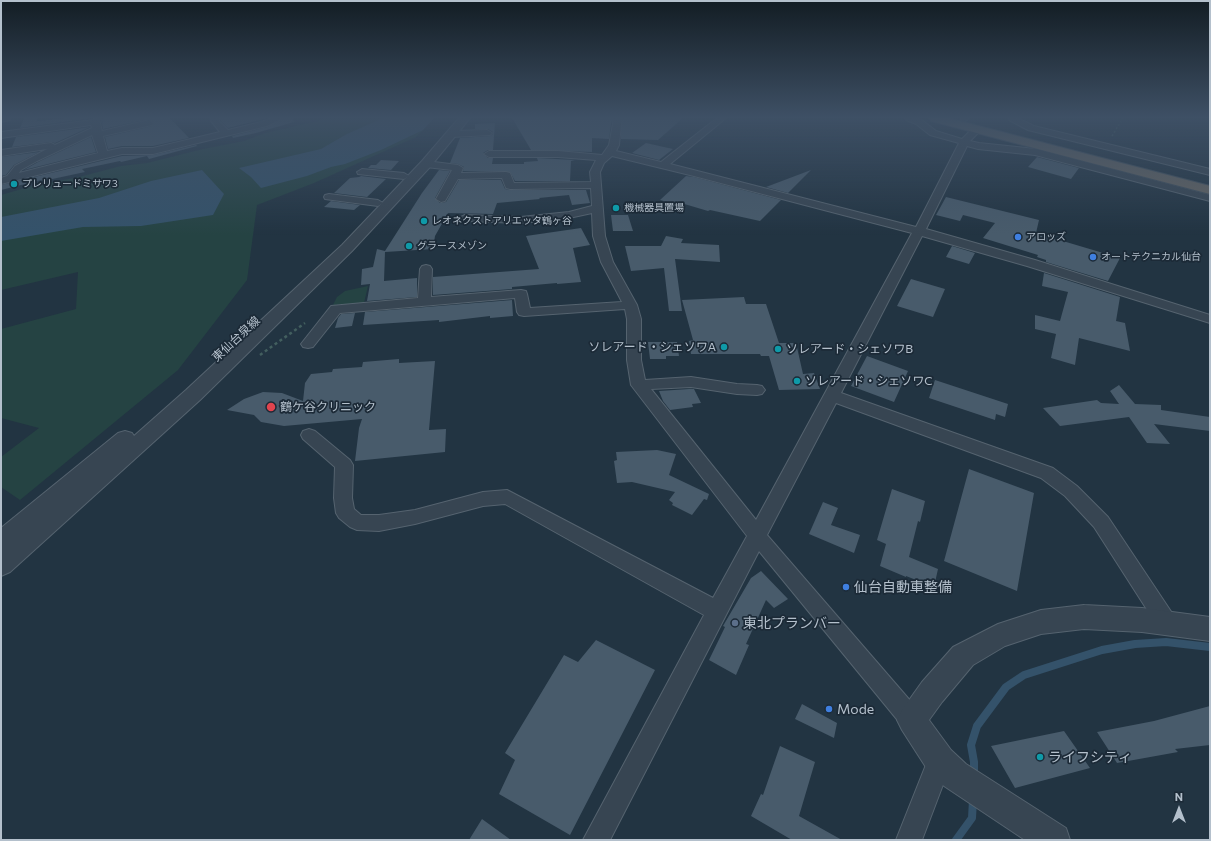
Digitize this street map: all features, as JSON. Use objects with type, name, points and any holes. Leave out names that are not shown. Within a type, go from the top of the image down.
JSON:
[{"type":"highway","points":[[1082,157],[1210,190]]},
{"type":"highway","points":[[1117,157],[1210,181]]},
{"type":"street","points":[[5,180],[18,168],[39,157]]},
{"type":"street","points":[[5,180],[94,157]]},
{"type":"street","name":"東仙台泉線","points":[[1,542],[105,455],[213,360],[378,203],[422,157]]},
{"type":"street","points":[[1,565],[193,395],[347,248],[431,157]]},
{"type":"street","points":[[606,157],[600,162],[595,172],[599,236],[607,262],[630,304],[634,319],[634,360],[639,385],[758,537],[912,720],[948,768],[1039,836]]},
{"type":"street","points":[[615,157],[663,165],[919,231],[1031,263],[1210,319]]},
{"type":"street","points":[[663,165],[673,157]]},
{"type":"street","points":[[596,840],[717,611],[758,537],[956,157]]},
{"type":"street","points":[[1054,157],[1210,198]]},
{"type":"street","points":[[1148,157],[1210,172]]},
{"type":"street","points":[[426,164],[458,168],[456,176],[441,199]]},
{"type":"street","points":[[362,172],[404,176]]},
{"type":"street","points":[[456,176],[506,175],[510,186],[596,185]]},
{"type":"street","points":[[329,197],[378,203]]},
{"type":"street","points":[[465,218],[521,220],[569,215],[597,208]]},
{"type":"street","points":[[424,301],[426,269]]},
{"type":"street","points":[[308,344],[336,309],[521,294],[524,312],[630,304]]},
{"type":"street","points":[[639,385],[691,382],[737,389],[757,390]]},
{"type":"street","points":[[832,396],[1047,473],[1071,491],[1101,522],[1167,623]]},
{"type":"street","points":[[309,435],[344,465],[343,498],[345,513],[357,522],[379,523],[415,517],[483,499],[507,497],[717,611]]},
{"type":"street","points":[[912,720],[932,692],[963,656],[998,636],[1041,622],[1084,617],[1142,620],[1210,629]]},
{"type":"street","points":[[908,840],[948,768]]},
{"type":"path","points":[[270,349],[301,326]]},
{"type":"green space","points":[[170,157],[371,157],[314,183],[257,205],[247,280],[178,370],[20,500],[1,487],[1,457],[39,428],[1,418],[1,329],[76,309],[78,272],[1,290],[1,195],[32,186],[79,177],[121,166],[147,163]]},
{"type":"green space","points":[[368,286],[364,303],[333,305],[337,297],[345,291]]},
{"type":"water","points":[[285,157],[362,157],[307,176],[261,188],[251,177],[239,168]]},
{"type":"water","points":[[202,170],[224,194],[213,215],[141,226],[83,227],[1,241],[1,217],[99,198],[151,181]]},
{"type":"building","points":[[1,157],[29,157],[14,165],[6,175],[1,176]]},
{"type":"building","points":[[48,157],[75,157],[24,170]]},
{"type":"building","points":[[117,157],[142,157],[82,169],[85,172],[43,181],[41,180],[1,190],[1,185]]},
{"type":"building","points":[[452,157],[493,158],[492,164],[524,164],[524,162],[538,161],[537,158],[575,160],[571,161],[570,181],[515,181],[510,172],[463,171],[464,167],[458,164],[450,163]]},
{"type":"building","points":[[648,157],[663,157],[659,160]]},
{"type":"building","points":[[1038,157],[1079,168],[1071,179],[1028,167]]},
{"type":"building","points":[[381,160],[399,161],[391,170],[368,168],[371,165],[376,165]]},
{"type":"building","points":[[439,170],[450,171],[435,198],[440,203],[446,202],[459,180],[501,180],[505,189],[510,190],[586,190],[590,203],[572,205],[569,195],[497,203],[493,214],[448,213],[435,236],[433,249],[385,252],[384,281],[417,278],[417,297],[367,301],[370,284],[361,285],[362,269],[373,267],[377,249],[385,251],[422,193]]},
{"type":"building","points":[[811,170],[788,193],[766,187]]},
{"type":"building","points":[[361,176],[386,179],[367,197],[334,193],[350,178]]},
{"type":"building","points":[[686,176],[781,200],[760,221],[710,210],[708,211],[681,203],[679,205],[660,200]]},
{"type":"building","points":[[946,197],[1039,220],[1036,233],[1120,258],[1108,281],[1046,262],[1046,260],[1037,257],[1038,255],[983,238],[995,223],[963,215],[960,221],[936,215]]},
{"type":"building","points":[[331,201],[360,205],[354,210],[324,207]]},
{"type":"building","points":[[611,215],[628,215],[633,231],[613,231]]},
{"type":"building","points":[[581,228],[590,245],[573,248],[581,282],[433,295],[433,277],[539,269],[526,236]]},
{"type":"building","points":[[666,236],[683,239],[681,243],[719,245],[720,262],[675,259],[682,311],[669,311],[664,268],[631,271],[625,246],[661,246]]},
{"type":"building","points":[[952,246],[975,253],[969,264],[946,257]]},
{"type":"building","points":[[1044,273],[1120,297],[1116,321],[1125,323],[1130,351],[1079,338],[1075,365],[1051,358],[1056,334],[1035,329],[1035,315],[1060,321],[1068,292],[1042,286]]},
{"type":"building","points":[[911,279],[945,289],[933,317],[897,306]]},
{"type":"building","points":[[744,297],[746,304],[766,304],[779,343],[796,343],[803,374],[814,373],[820,389],[779,390],[769,356],[761,356],[760,354],[691,354],[689,341],[693,340],[682,300]]},
{"type":"building","points":[[512,300],[513,316],[490,318],[490,316],[439,322],[439,320],[363,325],[365,312]]},
{"type":"building","points":[[355,313],[352,326],[335,328],[341,314]]},
{"type":"building","points":[[648,342],[677,342],[679,356],[666,356],[666,359],[650,359]]},
{"type":"building","points":[[867,356],[908,371],[894,402],[851,386]]},
{"type":"building","points":[[399,359],[399,363],[435,361],[429,430],[446,429],[445,452],[355,461],[359,428],[362,419],[284,426],[261,422],[254,415],[227,410],[244,399],[263,392],[282,393],[303,401],[305,383],[311,374],[332,372],[333,369],[362,367],[363,362]]},
{"type":"building","points":[[935,380],[1008,404],[1005,417],[996,414],[995,420],[929,398]]},
{"type":"building","points":[[1119,385],[1135,404],[1161,405],[1161,410],[1210,417],[1210,431],[1154,424],[1170,444],[1147,443],[1129,417],[1060,426],[1043,408],[1097,400],[1101,403],[1119,404],[1110,391]]},
{"type":"building","points":[[694,389],[701,403],[692,404],[693,407],[670,410],[663,401],[659,391]]},
{"type":"building","points":[[657,450],[676,454],[669,475],[709,494],[707,500],[704,499],[692,515],[672,505],[673,503],[669,500],[675,492],[632,482],[617,483],[614,461],[617,460],[616,452]]},
{"type":"building","points":[[969,469],[1034,493],[1017,591],[944,561]]},
{"type":"building","points":[[892,489],[925,501],[920,522],[918,521],[909,557],[938,569],[934,587],[880,566],[886,544],[877,540]]},
{"type":"building","points":[[823,502],[838,508],[831,525],[860,535],[854,553],[809,534]]},
{"type":"building","points":[[761,571],[788,599],[774,608],[766,600],[746,644],[749,645],[736,675],[709,660],[725,627],[723,626],[751,578]]},
{"type":"building","points":[[596,640],[655,670],[570,835],[499,794],[515,760],[505,753],[564,655],[578,662]]},
{"type":"building","points":[[802,704],[837,723],[834,738],[795,719]]},
{"type":"building","points":[[1210,706],[1210,745],[1175,749],[1178,752],[1117,763],[1097,732],[1154,721]]},
{"type":"building","name":"ライフシティ","points":[[1064,731],[1090,768],[1015,788],[991,746]]},
{"type":"building","points":[[780,746],[815,762],[799,816],[842,840],[792,840],[751,816],[761,794],[763,795]]},
{"type":"building","points":[[482,819],[511,840],[469,840]]},
{"type":"waterway","points":[[974,774],[974,762],[971,745],[977,726],[1006,687],[1024,675],[1102,650],[1135,644],[1166,642],[1210,647]]},
{"type":"waterway","points":[[956,840],[972,818],[973,800]]},
{"type":"place","name":"プレリュードミサワ3","points":[[14,184]]},
{"type":"place","name":"機械器具置場","points":[[616,208]]},
{"type":"place","name":"レオネクストアリエッタ鶴ヶ谷","points":[[424,221]]},
{"type":"place","name":"アロッズ","points":[[1018,237]]},
{"type":"place","name":"グラースメゾン","points":[[409,246]]},
{"type":"place","name":"オートテクニカル仙台","points":[[1093,257]]},
{"type":"place","name":"ソレアード・シェソワA","points":[[724,347]]},
{"type":"place","name":"ソレアード・シェソワB","points":[[778,349]]},
{"type":"place","name":"ソレアード・シェソワC","points":[[797,381]]},
{"type":"place","name":"鶴ケ谷クリニック","points":[[271,407]]},
{"type":"place","name":"仙台自動車整備","points":[[846,587]]},
{"type":"place","name":"東北プランバー","points":[[735,623]]},
{"type":"place","name":"Mode","points":[[829,709]]},
{"type":"place","name":"ライフシティ","points":[[1040,757]]}]
